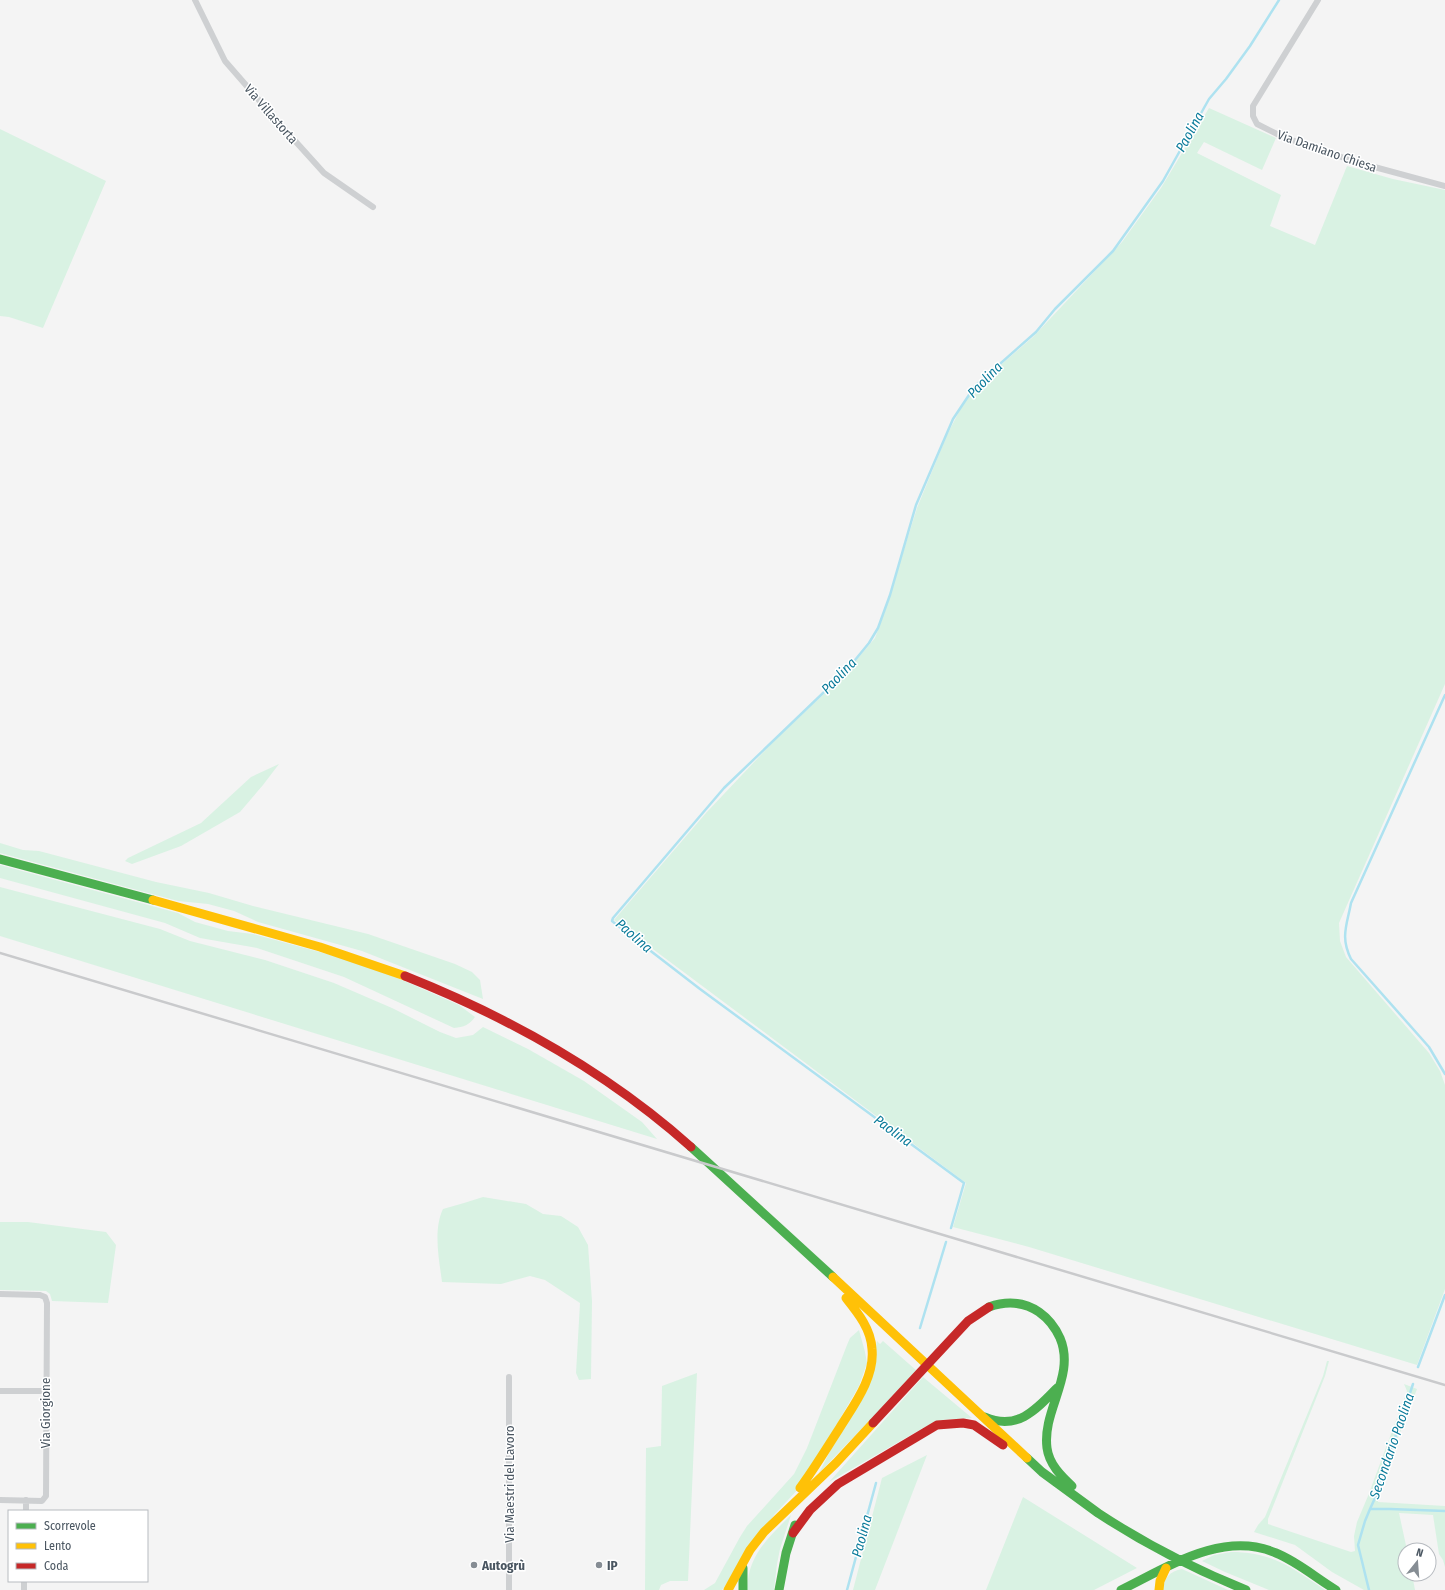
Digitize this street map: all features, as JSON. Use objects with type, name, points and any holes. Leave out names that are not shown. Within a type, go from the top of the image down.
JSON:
[{"type":"main road","points":[[0,859],[302,940],[359,959],[420,981],[462,1000],[511,1024],[558,1051],[643,1109],[687,1144],[814,1259],[1042,1472],[1098,1513],[1165,1553],[1246,1590]]},
{"type":"main road","points":[[728,1590],[754,1545],[812,1473],[855,1404],[868,1379],[873,1356],[870,1332],[863,1319],[826,1279],[814,1259]]},
{"type":"main road","points":[[779,1590],[786,1553],[798,1518],[808,1500],[836,1463],[968,1321],[982,1310],[993,1305],[1012,1303],[1026,1306],[1041,1313],[1054,1326],[1060,1336],[1065,1354],[1065,1369],[1047,1424],[1047,1450],[1057,1471],[1080,1492],[1098,1513]]},
{"type":"main road","points":[[975,1411],[990,1420],[997,1422],[1018,1420],[1037,1409],[1061,1384]]},
{"type":"main road","points":[[793,1533],[810,1510],[838,1484],[937,1425],[963,1423],[974,1425],[1013,1452],[1029,1460]]},
{"type":"main road","points":[[773,1522],[799,1499],[823,1473],[836,1463]]},
{"type":"main road","points":[[1121,1590],[1135,1586],[1166,1568],[1199,1554],[1222,1547],[1240,1545],[1260,1548],[1291,1560],[1336,1590]]},
{"type":"main road","points":[[742,1566],[743,1590]]},
{"type":"main road","points":[[1159,1590],[1160,1581],[1166,1568]]},
{"type":"main road","points":[[783,1573],[787,1590]]},
{"type":"street","name":"Via Villastorta","points":[[195,0],[225,61],[324,173],[373,207]]},
{"type":"street","name":"Via Damiano Chiesa","points":[[1318,0],[1253,106],[1253,116],[1257,124],[1283,138],[1356,162],[1445,186]]},
{"type":"street","name":"Via Giorgione","points":[[0,1294],[40,1295],[45,1297],[47,1303],[45,1391],[46,1496],[42,1501],[26,1500]]},
{"type":"street","name":"Via Maestri del Lavoro","points":[[509,1378],[509,1590]]},
{"type":"street","points":[[0,1391],[45,1391]]},
{"type":"street","points":[[0,1500],[26,1500],[26,1510]]},
{"type":"green space","points":[[1209,108],[1276,138],[1262,170],[1204,142],[1197,153],[1281,195],[1270,226],[1315,245],[1347,166],[1393,179],[1445,190],[1445,684],[1339,923],[1340,941],[1346,957],[1429,1053],[1440,1071],[1445,1085],[1445,1289],[1417,1365],[1029,1247],[953,1227],[966,1183],[614,920],[706,813],[774,741],[842,677],[875,638],[917,508],[947,435],[962,406],[975,387],[1033,337],[1122,242],[1161,188]]},
{"type":"green space","points":[[0,129],[106,181],[43,328],[9,317],[0,316]]},
{"type":"green space","points":[[279,764],[240,812],[181,846],[132,864],[125,861],[128,858],[201,823],[251,777]]},
{"type":"green space","points":[[0,843],[23,850],[39,851],[156,882],[209,893],[253,906],[368,934],[455,964],[472,972],[480,980],[483,999],[362,951],[258,922],[234,911],[208,904],[178,901],[0,853]]},
{"type":"green space","points":[[0,865],[178,913],[195,922],[228,931],[253,934],[364,964],[459,1005],[475,1017],[466,1025],[454,1028],[344,977],[257,948],[200,938],[165,923],[0,878]]},
{"type":"green space","points":[[0,887],[160,929],[190,941],[265,960],[334,983],[456,1038],[473,1035],[483,1027],[528,1049],[584,1081],[642,1122],[657,1139],[0,936]]},
{"type":"green space","points":[[483,1197],[526,1204],[543,1214],[561,1216],[578,1227],[588,1245],[592,1301],[591,1379],[579,1380],[576,1373],[580,1303],[545,1280],[530,1276],[501,1284],[442,1282],[437,1235],[443,1209]]},
{"type":"green space","points":[[0,1222],[28,1222],[106,1232],[116,1245],[108,1303],[52,1301],[50,1294],[46,1291],[0,1290]]},
{"type":"green space","points":[[859,1330],[867,1363],[859,1386],[801,1486],[774,1515],[722,1590],[704,1590],[715,1583],[747,1526],[794,1474],[807,1448],[850,1338]]},
{"type":"green space","points":[[877,1341],[880,1344],[883,1341],[917,1371],[819,1473],[830,1451],[867,1391]]},
{"type":"green space","points":[[1327,1361],[1329,1361],[1325,1376],[1268,1519],[1268,1524],[1351,1552],[1355,1551],[1354,1536],[1357,1522],[1407,1391],[1404,1384],[1417,1389],[1383,1476],[1378,1502],[1445,1506],[1445,1567],[1439,1554],[1433,1515],[1399,1513],[1405,1542],[1397,1542],[1397,1582],[1414,1582],[1415,1590],[1364,1590],[1332,1572],[1295,1545],[1254,1532],[1265,1517],[1323,1376]]},
{"type":"green space","points":[[697,1373],[688,1581],[670,1581],[661,1585],[659,1590],[645,1590],[646,1448],[661,1446],[662,1386]]},
{"type":"green space","points":[[923,1377],[972,1418],[941,1420],[923,1428],[829,1482]]},
{"type":"green space","points":[[927,1455],[875,1590],[853,1590],[882,1478]]},
{"type":"green space","points":[[1023,1497],[1137,1568],[1094,1590],[986,1590]]},
{"type":"green space","points":[[791,1515],[780,1549],[774,1590],[747,1590],[748,1578],[755,1557],[767,1540]]},
{"type":"green space","points":[[1231,1552],[1259,1555],[1270,1558],[1292,1568],[1325,1590],[1269,1590],[1202,1561],[1214,1555]]},
{"type":"green space","points":[[1182,1569],[1228,1590],[1163,1590],[1168,1576],[1174,1571]]},
{"type":"waterway","name":"Paolina","points":[[951,1228],[964,1183],[700,989],[612,921],[724,788],[846,671],[869,643],[878,628],[890,595],[916,505],[953,419],[975,386],[1036,332],[1055,309],[1113,251],[1163,181],[1209,99],[1226,79],[1250,46],[1279,0]]},
{"type":"waterway","points":[[1445,695],[1351,903],[1345,931],[1346,944],[1351,959],[1429,1047],[1445,1074]]},
{"type":"waterway","name":"Paolina","points":[[920,1328],[946,1242]]},
{"type":"waterway","points":[[1418,1367],[1445,1295]]},
{"type":"waterway","name":"Secondario Paolina","points":[[1370,1509],[1413,1384]]},
{"type":"waterway","name":"Paolina","points":[[847,1590],[876,1483]]},
{"type":"waterway","name":"Secondario Paolina","points":[[1369,1590],[1358,1545],[1370,1509],[1445,1511]]},
{"type":"railway","points":[[0,953],[1445,1385]]},
{"type":"traffic: fast","points":[[0,859],[153,900]]},
{"type":"traffic: fast","points":[[691,1147],[833,1277]]},
{"type":"traffic: fast","points":[[989,1307],[1008,1303],[1027,1306],[1039,1312],[1049,1320],[1060,1338],[1064,1352],[1064,1366],[1062,1379],[1049,1420],[1047,1448],[1053,1464],[1060,1474],[1072,1486]]},
{"type":"traffic: fast","points":[[985,1417],[996,1421],[1016,1420],[1033,1411],[1057,1388]]},
{"type":"traffic: fast","points":[[1027,1458],[1042,1472],[1098,1513]]},
{"type":"traffic: fast","points":[[1098,1513],[1170,1555],[1246,1590]]},
{"type":"traffic: fast","points":[[779,1590],[786,1553],[795,1525]]},
{"type":"traffic: fast","points":[[1121,1590],[1196,1554],[1236,1546],[1256,1547],[1276,1553],[1299,1565],[1336,1590]]},
{"type":"traffic: fast","points":[[743,1568],[743,1590]]},
{"type":"traffic: slow","points":[[153,900],[320,947],[405,976]]},
{"type":"traffic: slow","points":[[833,1277],[1027,1458]]},
{"type":"traffic: slow","points":[[800,1488],[820,1459],[862,1391],[870,1370],[872,1349],[869,1335],[859,1315],[846,1298]]},
{"type":"traffic: slow","points":[[728,1590],[750,1550],[764,1532],[836,1463],[873,1423]]},
{"type":"traffic: slow","points":[[1159,1590],[1160,1581],[1166,1568]]},
{"type":"traffic: jam","points":[[405,976],[481,1009],[519,1028],[555,1049],[625,1094],[691,1147]]},
{"type":"traffic: jam","points":[[873,1423],[968,1321],[989,1307]]},
{"type":"traffic: jam","points":[[793,1533],[810,1510],[838,1484],[937,1425],[963,1423],[974,1425],[1003,1445]]},
{"type":"place","name":"Autogrù","points":[[474,1565]]},
{"type":"place","name":"IP","points":[[599,1565]]}]
